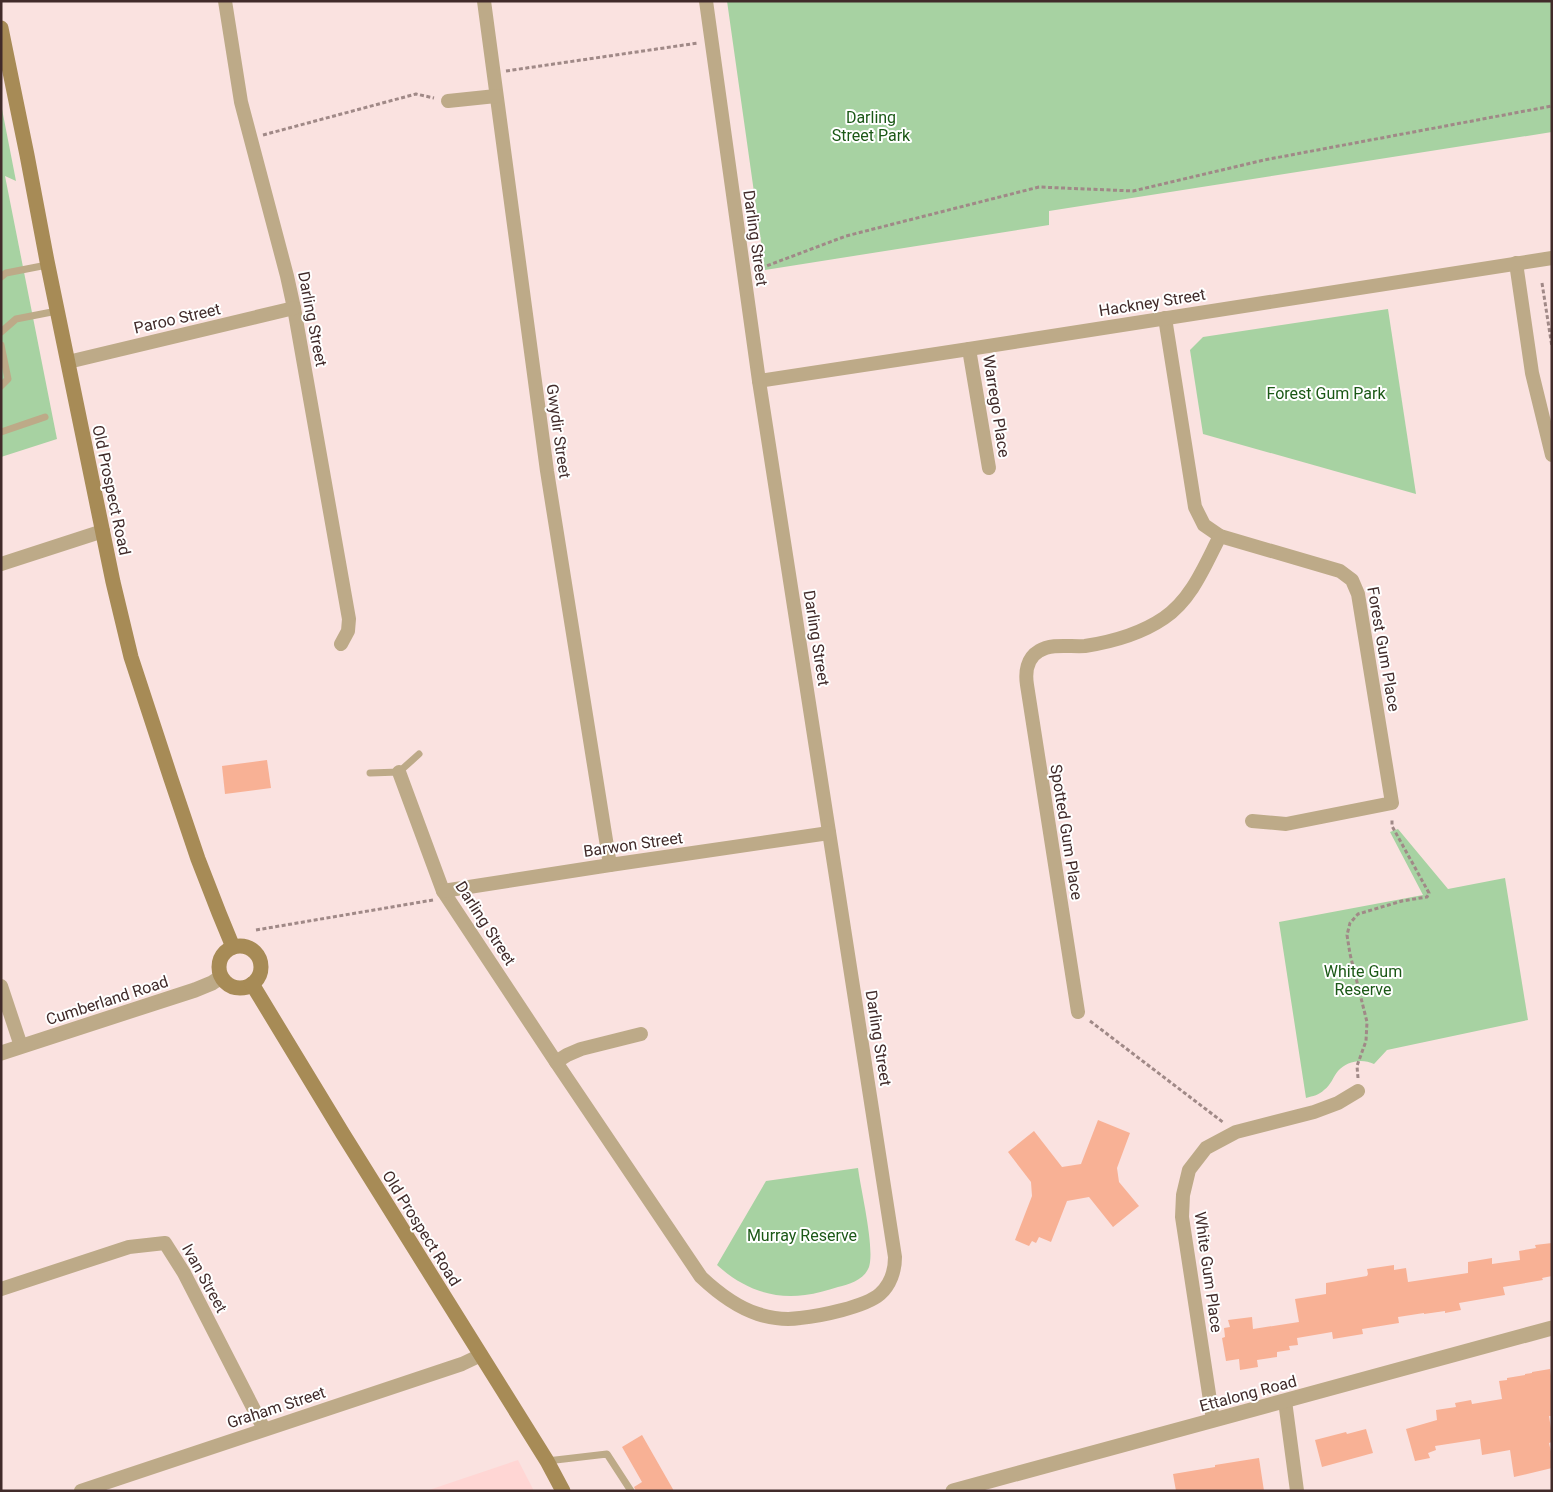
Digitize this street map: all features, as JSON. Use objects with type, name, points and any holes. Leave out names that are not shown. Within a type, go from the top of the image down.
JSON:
[{"type":"main road","name":"Old Prospect Road","points":[[1,28],[47,265],[122,622],[134,666],[192,841],[233,947]]},
{"type":"main road","points":[[233,947],[248,948],[258,958],[260,972],[252,984],[238,988],[232,986],[221,977],[219,963],[222,956],[233,947]]},
{"type":"main road","name":"Old Prospect Road","points":[[252,984],[343,1134],[547,1461],[563,1491]]},
{"type":"street","name":"Darling Street","points":[[225,1],[238,84],[294,308],[348,618],[348,631],[341,644]]},
{"type":"street","name":"Gwydir Street","points":[[484,1],[547,471],[610,865]]},
{"type":"street","name":"Darling Street","points":[[399,772],[445,895],[701,1277],[735,1304],[758,1314],[771,1317],[799,1318],[824,1314],[869,1301],[895,1282],[895,1257],[759,380],[710,41],[706,1]]},
{"type":"street","points":[[448,101],[496,96]]},
{"type":"street","name":"Hackney Street","points":[[759,380],[1552,258]]},
{"type":"street","points":[[1516,263],[1532,373],[1552,455]]},
{"type":"street","name":"Paroo Street","points":[[68,362],[294,308]]},
{"type":"street","name":"Forest Gum Place","points":[[1166,318],[1195,507],[1204,525],[1220,536],[1340,571],[1352,580],[1358,594],[1392,803]]},
{"type":"street","name":"Warrego Place","points":[[969,349],[989,468]]},
{"type":"street","points":[[1,564],[103,531]]},
{"type":"street","name":"Spotted Gum Place","points":[[1078,1012],[1027,685],[1028,654],[1049,647],[1085,646],[1122,637],[1165,617],[1182,601],[1192,588],[1220,536]]},
{"type":"street","points":[[1252,821],[1286,824],[1392,803]]},
{"type":"street","name":"Barwon Street","points":[[445,895],[610,865],[829,833]]},
{"type":"street","name":"Cumberland Road","points":[[1,1053],[195,990],[221,977]]},
{"type":"street","points":[[1,986],[21,1046]]},
{"type":"street","points":[[556,1062],[581,1049],[641,1034]]},
{"type":"street","name":"White Gum Place","points":[[1213,1420],[1182,1217],[1182,1195],[1189,1170],[1206,1148],[1236,1132],[1314,1112],[1338,1103],[1358,1091]]},
{"type":"street","name":"Ivan Street","points":[[1,1289],[129,1247],[165,1243],[184,1273],[264,1429]]},
{"type":"street","name":"Ettalong Road","points":[[953,1491],[1552,1328]]},
{"type":"street","name":"Graham Street","points":[[81,1491],[462,1364],[481,1355]]},
{"type":"street","points":[[1285,1400],[1298,1491]]},
{"type":"lane","points":[[1,277],[6,273],[47,265]]},
{"type":"lane","points":[[1,332],[16,319],[57,312]]},
{"type":"lane","points":[[1,345],[8,379],[1,386]]},
{"type":"lane","points":[[1,432],[45,417]]},
{"type":"lane","points":[[370,772],[399,772],[419,754]]},
{"type":"lane","points":[[547,1461],[607,1454],[632,1491]]},
{"type":"path","points":[[493,73],[710,41]]},
{"type":"path","points":[[251,139],[416,94],[448,101]]},
{"type":"path","points":[[761,268],[846,236],[1039,187],[1133,191],[1264,160],[1552,106]]},
{"type":"path","points":[[1542,283],[1552,346]]},
{"type":"path","points":[[1358,1091],[1358,1066],[1366,1041],[1367,1022],[1350,954],[1347,935],[1350,923],[1358,914],[1402,901],[1428,897],[1429,893],[1392,826],[1392,803]]},
{"type":"path","points":[[256,930],[445,895]]},
{"type":"path","points":[[1078,1012],[1236,1132]]},
{"type":"shaded area","points":[[518,1460],[534,1491],[426,1491]]},
{"type":"green space","name":"Darling Street Park","points":[[727,1],[1552,1],[1552,132],[1049,211],[1049,225],[765,270]]},
{"type":"green space","points":[[1,104],[16,181],[5,176],[57,439],[1,457]]},
{"type":"green space","name":"Forest Gum Park","points":[[1388,309],[1416,494],[1203,434],[1190,350],[1203,337]]},
{"type":"green space","name":"White Gum Reserve","points":[[1398,829],[1448,889],[1505,878],[1528,1020],[1387,1050],[1374,1064],[1365,1061],[1350,1063],[1338,1071],[1322,1092],[1306,1098],[1279,922],[1423,895],[1390,832]]},
{"type":"green space","name":"Murray Reserve","points":[[858,1168],[867,1219],[870,1258],[867,1271],[856,1281],[813,1294],[780,1296],[746,1285],[736,1280],[717,1265],[766,1181]]},
{"type":"building","points":[[267,760],[271,788],[225,794],[222,766]]},
{"type":"building","points":[[1098,1120],[1130,1133],[1117,1168],[1119,1182],[1139,1206],[1113,1227],[1089,1197],[1067,1201],[1051,1242],[1039,1237],[1036,1243],[1032,1241],[1029,1246],[1015,1240],[1032,1196],[1031,1182],[1008,1152],[1034,1131],[1062,1167],[1081,1164]]},
{"type":"building","points":[[1552,1243],[1552,1276],[1542,1278],[1543,1280],[1503,1287],[1505,1295],[1459,1303],[1461,1310],[1398,1317],[1399,1323],[1362,1329],[1363,1334],[1333,1339],[1332,1332],[1297,1338],[1298,1345],[1289,1346],[1290,1350],[1277,1352],[1277,1357],[1257,1360],[1258,1367],[1240,1370],[1239,1359],[1226,1361],[1222,1338],[1225,1337],[1224,1328],[1230,1327],[1228,1320],[1252,1317],[1253,1329],[1299,1322],[1295,1299],[1326,1294],[1326,1283],[1367,1276],[1367,1269],[1394,1265],[1394,1270],[1406,1268],[1408,1282],[1468,1273],[1468,1262],[1492,1258],[1492,1264],[1520,1260],[1519,1251],[1536,1248],[1535,1245]]},
{"type":"building","points":[[1550,1369],[1552,1416],[1549,1416],[1552,1442],[1549,1443],[1552,1468],[1514,1477],[1510,1450],[1482,1455],[1480,1439],[1435,1446],[1436,1450],[1428,1453],[1430,1458],[1415,1461],[1406,1429],[1437,1420],[1436,1410],[1456,1407],[1455,1403],[1471,1400],[1472,1404],[1502,1399],[1499,1381]]},
{"type":"building","points":[[1366,1429],[1373,1453],[1322,1467],[1315,1440]]},
{"type":"building","points":[[642,1435],[674,1491],[636,1491],[634,1487],[642,1482],[622,1447]]},
{"type":"building","points":[[1259,1458],[1264,1491],[1176,1491],[1173,1474]]}]
